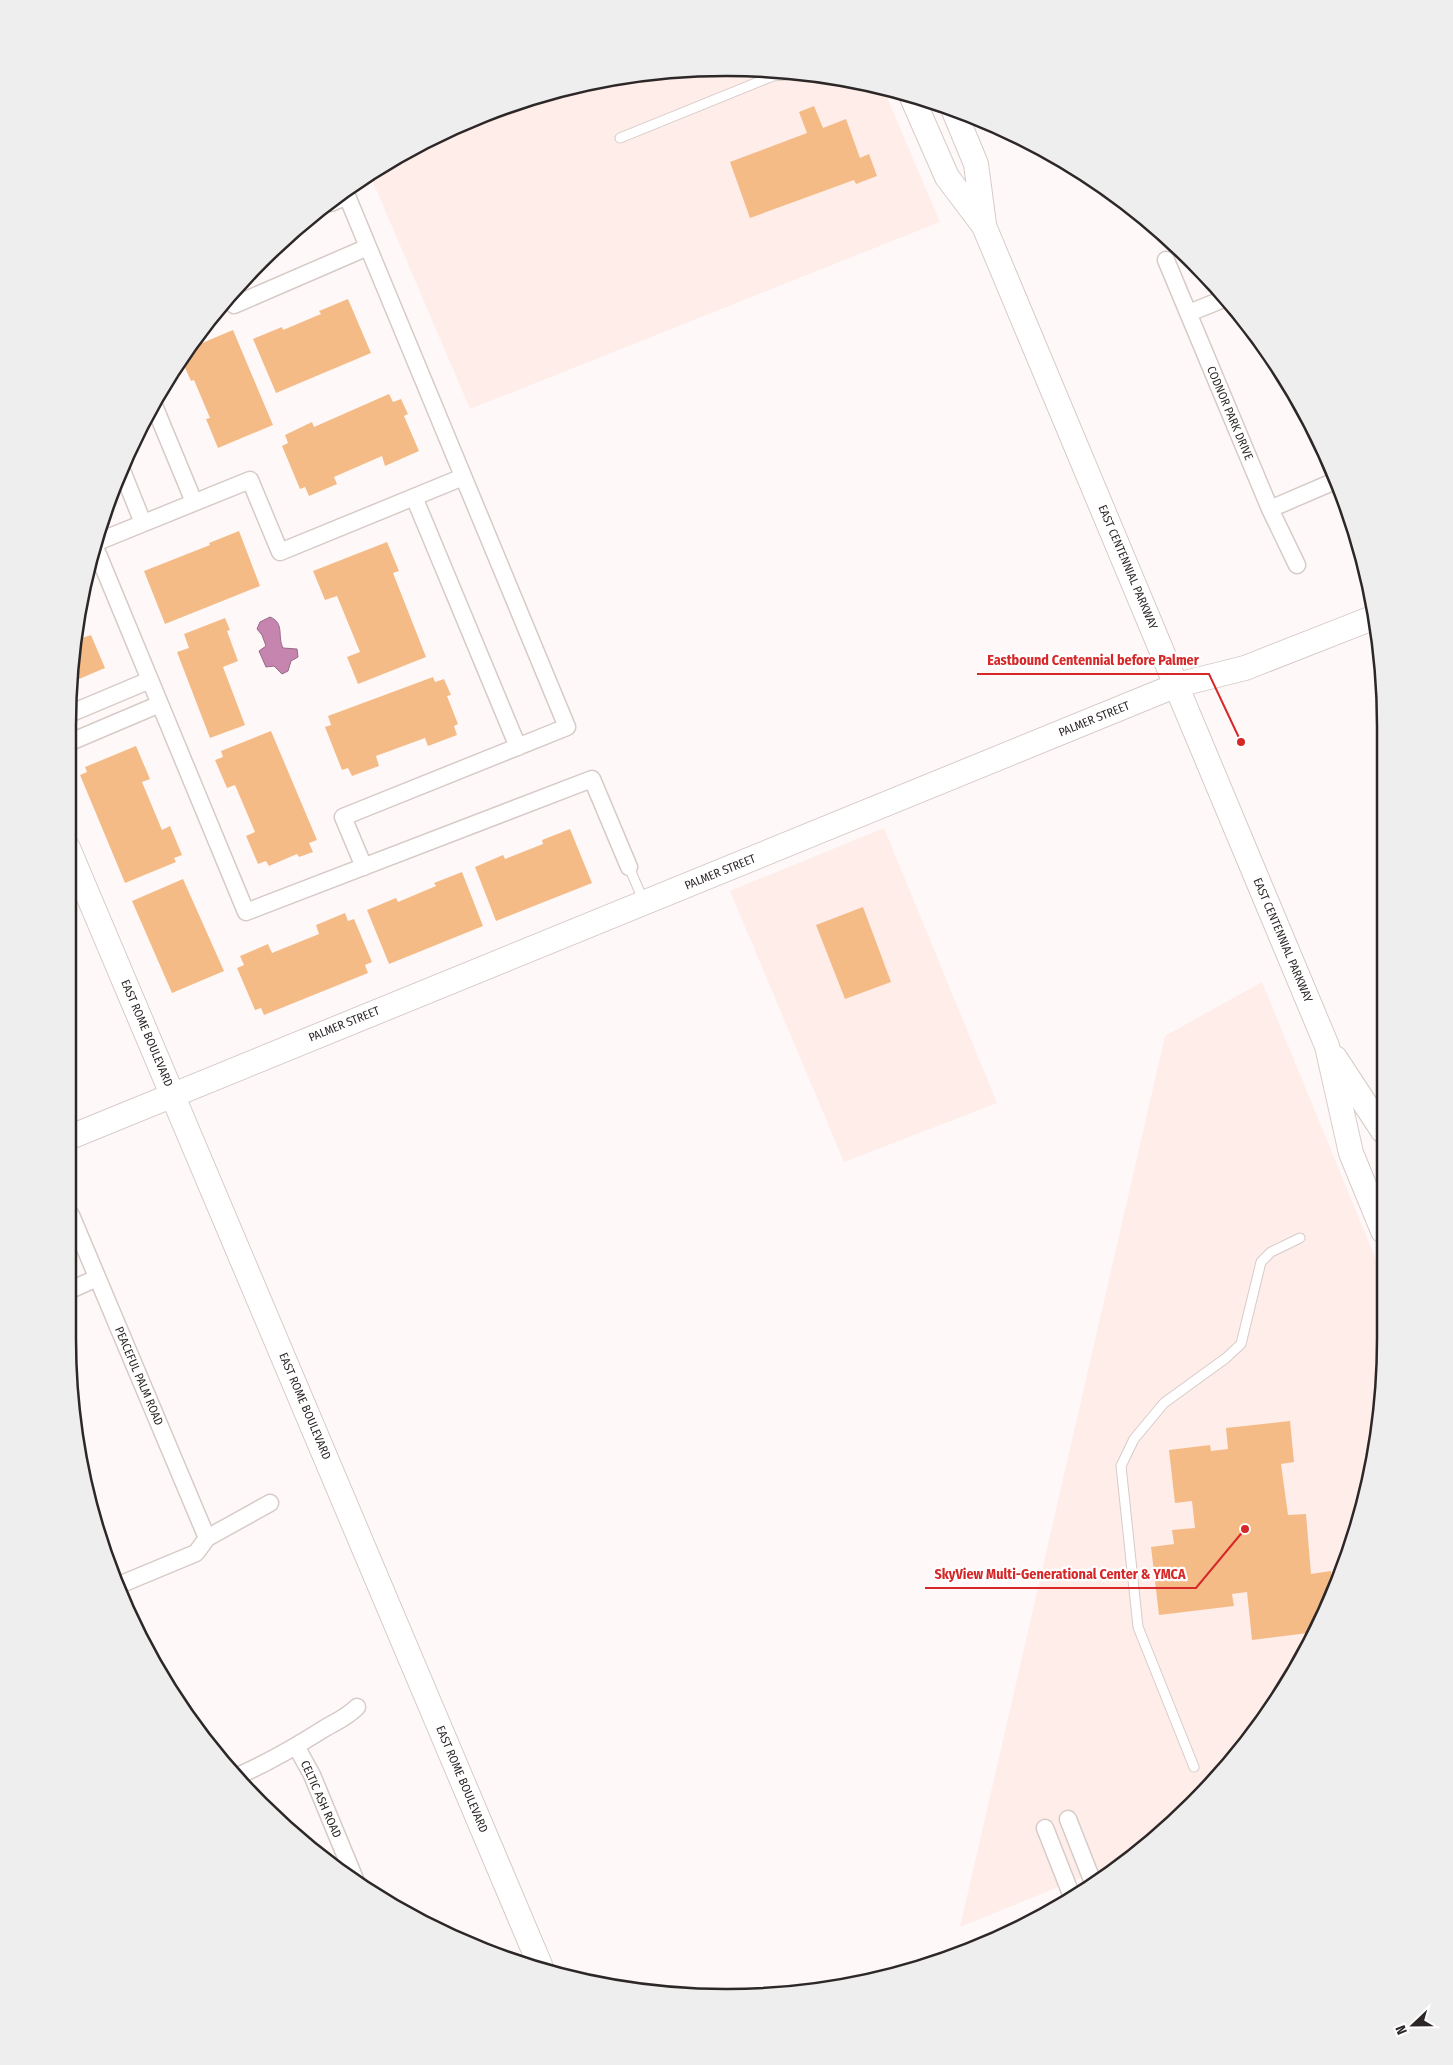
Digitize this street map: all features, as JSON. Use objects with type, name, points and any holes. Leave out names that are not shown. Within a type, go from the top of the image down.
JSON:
[{"type":"street","name":"EAST CENTENNIAL PARKWAY","points":[[915,104],[947,177],[984,226],[1327,1046],[1351,1153],[1373,1182],[1377,1202]]},
{"type":"street","name":"EAST CENTENNIAL PARKWAY","points":[[957,119],[976,164],[984,226]]},
{"type":"street","points":[[349,198],[567,727],[343,817],[364,867]]},
{"type":"street","points":[[233,304],[368,247]]},
{"type":"street","name":"CODNOR PARK DRIVE","points":[[1166,260],[1270,509],[1297,565]]},
{"type":"street","points":[[1189,313],[1218,301]]},
{"type":"street","points":[[157,413],[194,502]]},
{"type":"street","points":[[104,539],[250,480],[280,552],[463,477]]},
{"type":"street","points":[[126,479],[143,523]]},
{"type":"street","points":[[1270,509],[1329,484]]},
{"type":"street","points":[[414,497],[518,747]]},
{"type":"street","points":[[99,555],[246,912],[592,779],[630,867]]},
{"type":"street","name":"PALMER STREET","points":[[76,1135],[1177,685],[1245,668],[1367,620]]},
{"type":"street","points":[[77,711],[150,680]]},
{"type":"street","points":[[76,740],[160,704]]},
{"type":"street","name":"EAST ROME BOULEVARD","points":[[76,867],[538,1961]]},
{"type":"street","name":"EAST CENTENNIAL PARKWAY","points":[[1327,1046],[1377,1122]]},
{"type":"street","name":"PEACEFUL PALM ROAD","points":[[76,1227],[207,1538]]},
{"type":"street","points":[[76,1287],[97,1278]]},
{"type":"street","points":[[124,1582],[196,1553],[207,1538],[270,1503]]},
{"type":"street","points":[[244,1773],[278,1758],[325,1728],[345,1719],[357,1707]]},
{"type":"street","name":"CELTIC ASH ROAD","points":[[296,1746],[312,1775],[351,1868]]},
{"type":"street","points":[[1068,1819],[1091,1877]]},
{"type":"street","points":[[1045,1828],[1070,1891]]},
{"type":"lane","points":[[620,138],[768,78]]},
{"type":"lane","points":[[630,867],[644,902]]},
{"type":"lane","points":[[1194,1767],[1138,1627],[1121,1466],[1134,1439],[1164,1403],[1226,1358],[1241,1344],[1261,1262],[1271,1252],[1300,1238]]},
{"type":"shaded area","points":[[726,76],[769,78],[811,82],[886,96],[940,222],[470,409],[373,181],[401,163],[439,143],[517,111],[558,98],[642,82]]},
{"type":"shaded area","points":[[270,617],[278,623],[283,648],[297,649],[298,657],[291,661],[288,671],[282,674],[274,666],[266,667],[259,651],[266,646],[262,635],[257,629],[260,622]]},
{"type":"shaded area","points":[[884,828],[997,1103],[844,1162],[730,891]]},
{"type":"shaded area","points":[[1262,982],[1377,1262],[1375,1381],[1371,1423],[1355,1507],[1327,1587],[1310,1626],[1290,1664],[1242,1734],[1186,1798],[1155,1827],[1100,1870],[960,1927],[1165,1036]]},
{"type":"building","points":[[814,106],[823,128],[846,119],[860,158],[869,154],[877,176],[856,184],[854,180],[750,218],[730,162],[807,133],[799,112]]},
{"type":"building","points":[[348,299],[371,353],[276,393],[253,339],[282,327],[283,330],[321,314],[319,311]]},
{"type":"building","points":[[233,330],[273,425],[218,448],[206,419],[210,418],[194,380],[191,381],[185,367],[202,343]]},
{"type":"building","points":[[389,394],[393,402],[401,399],[408,414],[404,416],[419,451],[385,466],[382,456],[334,477],[337,484],[309,496],[305,487],[300,489],[282,446],[288,443],[285,435],[312,422],[314,427]]},
{"type":"building","points":[[239,531],[260,586],[165,624],[144,571],[210,545],[209,543]]},
{"type":"building","points":[[387,542],[399,571],[393,573],[426,657],[358,684],[347,657],[360,652],[337,596],[325,600],[313,571]]},
{"type":"building","points":[[225,618],[230,630],[227,631],[238,661],[223,667],[245,725],[210,738],[177,652],[189,648],[184,634]]},
{"type":"building","points":[[91,635],[105,668],[78,679],[83,638]]},
{"type":"building","points":[[433,677],[435,682],[444,679],[451,695],[447,696],[458,724],[454,726],[457,735],[428,746],[425,738],[376,756],[379,766],[352,776],[348,768],[342,770],[325,727],[331,725],[328,716]]},
{"type":"building","points":[[271,731],[317,840],[309,843],[313,852],[299,857],[297,854],[269,866],[266,861],[258,864],[246,836],[255,832],[235,785],[227,788],[215,760],[223,757],[221,751]]},
{"type":"building","points":[[136,746],[150,779],[142,782],[162,830],[170,826],[182,855],[174,858],[176,862],[125,883],[80,775],[87,772],[85,767]]},
{"type":"building","points":[[570,829],[592,883],[496,921],[475,867],[503,855],[505,859],[543,844],[542,840]]},
{"type":"building","points":[[462,872],[483,926],[389,964],[367,910],[396,898],[398,902],[436,886],[434,883]]},
{"type":"building","points":[[183,879],[224,971],[172,993],[132,901]]},
{"type":"building","points":[[863,907],[891,982],[845,999],[816,925]]},
{"type":"building","points":[[345,913],[348,921],[354,919],[372,962],[365,965],[368,973],[264,1015],[261,1008],[255,1010],[237,968],[244,965],[240,956],[268,944],[272,953],[319,934],[316,925]]},
{"type":"building","points":[[1290,1421],[1294,1462],[1281,1464],[1288,1515],[1306,1514],[1311,1574],[1331,1571],[1331,1575],[1306,1633],[1252,1640],[1247,1592],[1232,1594],[1234,1606],[1159,1615],[1151,1547],[1174,1544],[1172,1530],[1195,1528],[1192,1501],[1175,1503],[1169,1450],[1210,1445],[1211,1451],[1228,1449],[1226,1428]]},
{"type":"place","name":"Eastbound Centennial before Palmer","points":[[1241,742]]},
{"type":"place","name":"SkyView Multi-Generational Center & YMCA","points":[[1245,1529]]}]
